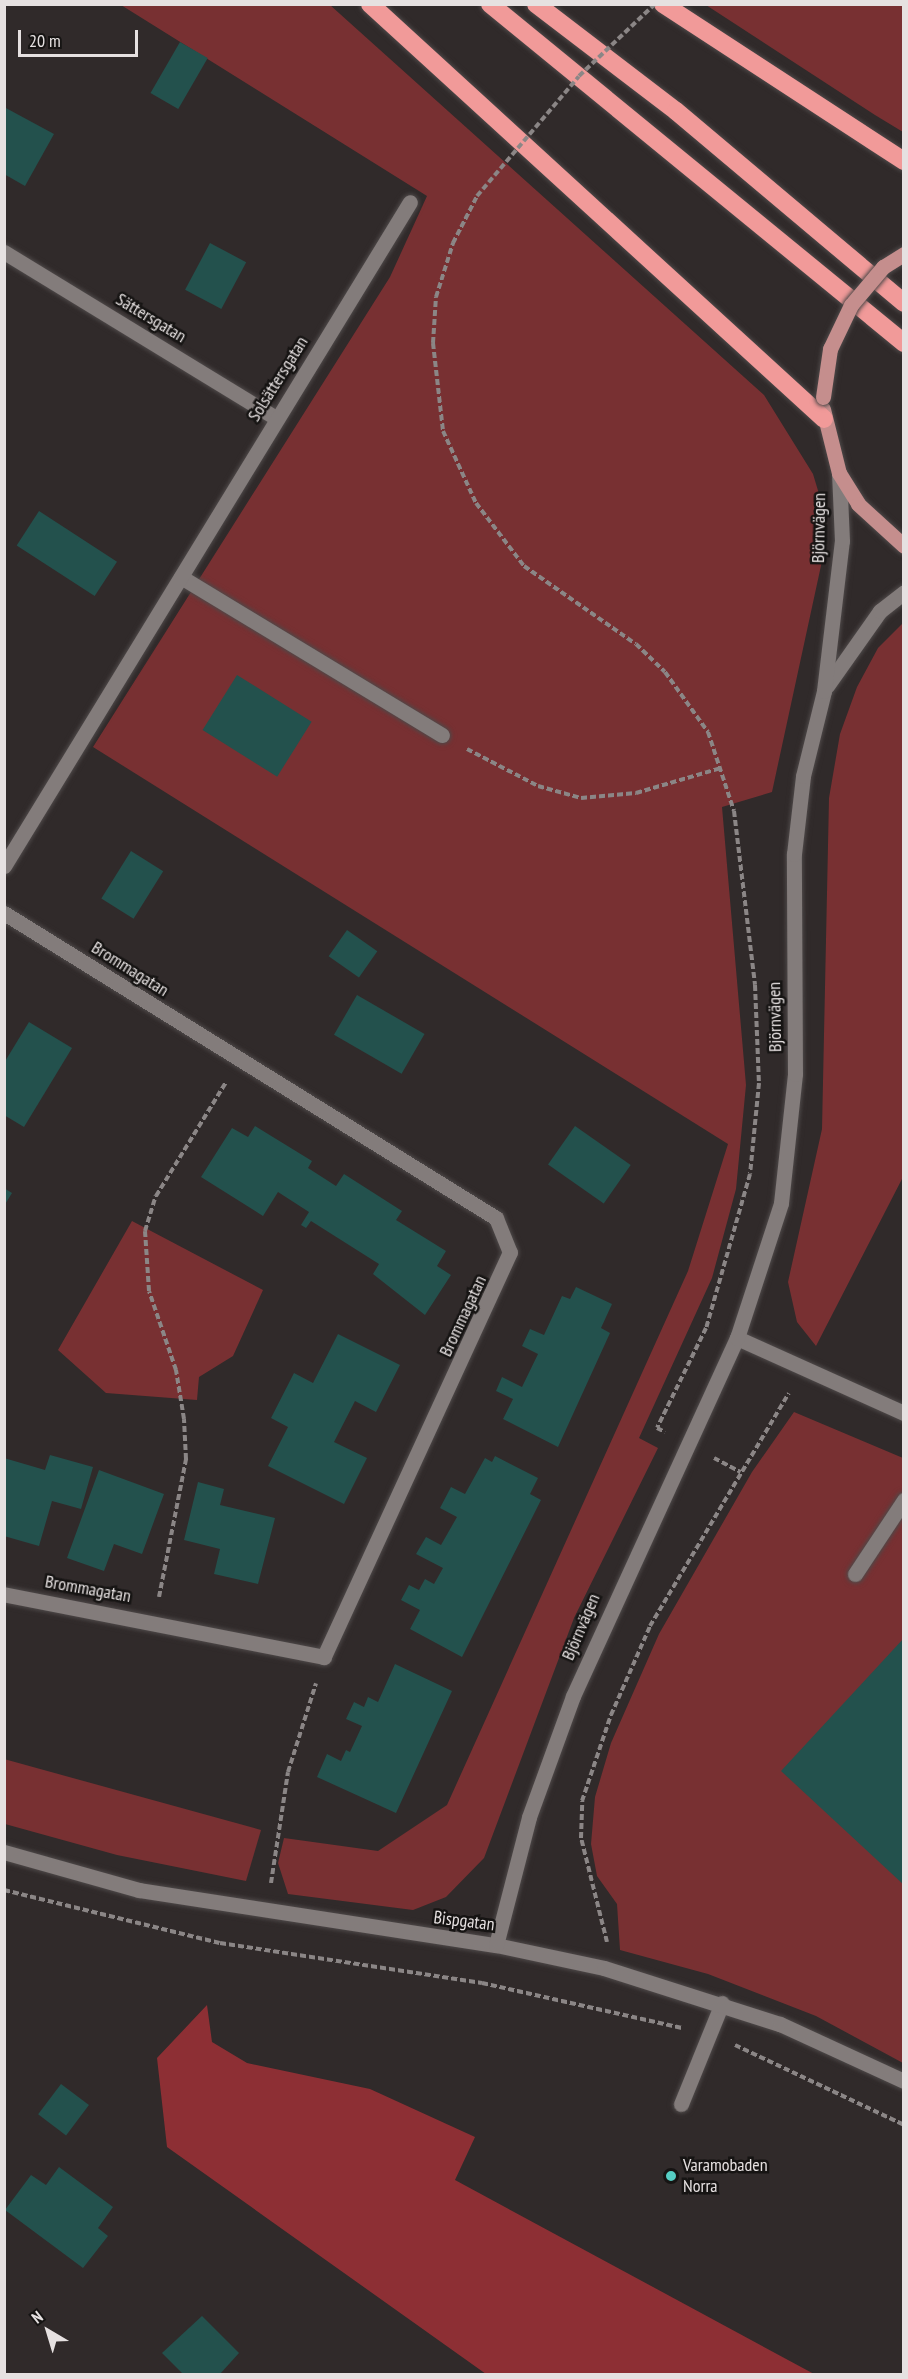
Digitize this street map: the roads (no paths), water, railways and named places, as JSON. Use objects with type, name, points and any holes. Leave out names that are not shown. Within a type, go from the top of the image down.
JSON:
[{"type":"highway","points":[[370,4],[824,419]]},
{"type":"highway","points":[[490,4],[903,343]]},
{"type":"highway","points":[[536,4],[676,111],[903,303]]},
{"type":"highway","points":[[663,4],[903,161]]},
{"type":"main road","points":[[903,254],[884,267],[851,305],[830,349],[823,398],[824,419],[839,474],[858,504],[903,546]]},
{"type":"street","name":"Solsättersgatan","points":[[4,866],[410,202]]},
{"type":"street","name":"Sättersgatan","points":[[4,252],[276,418]]},
{"type":"street","name":"Björnvägen","points":[[496,1945],[529,1817],[573,1696],[690,1444],[737,1338],[766,1261],[791,1146],[794,854],[803,776],[824,691],[842,541],[839,474]]},
{"type":"street","points":[[181,577],[442,735]]},
{"type":"street","name":"Björnvägen","points":[[824,691],[849,649],[903,592]]},
{"type":"street","name":"Brommagatan","points":[[4,913],[239,1061],[496,1218],[510,1252],[324,1657],[154,1621],[4,1594]]},
{"type":"street","points":[[737,1338],[903,1413]]},
{"type":"street","points":[[855,1574],[903,1500]]},
{"type":"street","name":"Bispgatan","points":[[4,1852],[139,1890],[268,1912],[496,1945],[603,1968],[722,2003],[903,2081]]},
{"type":"street","points":[[681,2104],[722,2003]]},
{"type":"place","name":"Varamobaden Norra","points":[[671,2176]]}]
